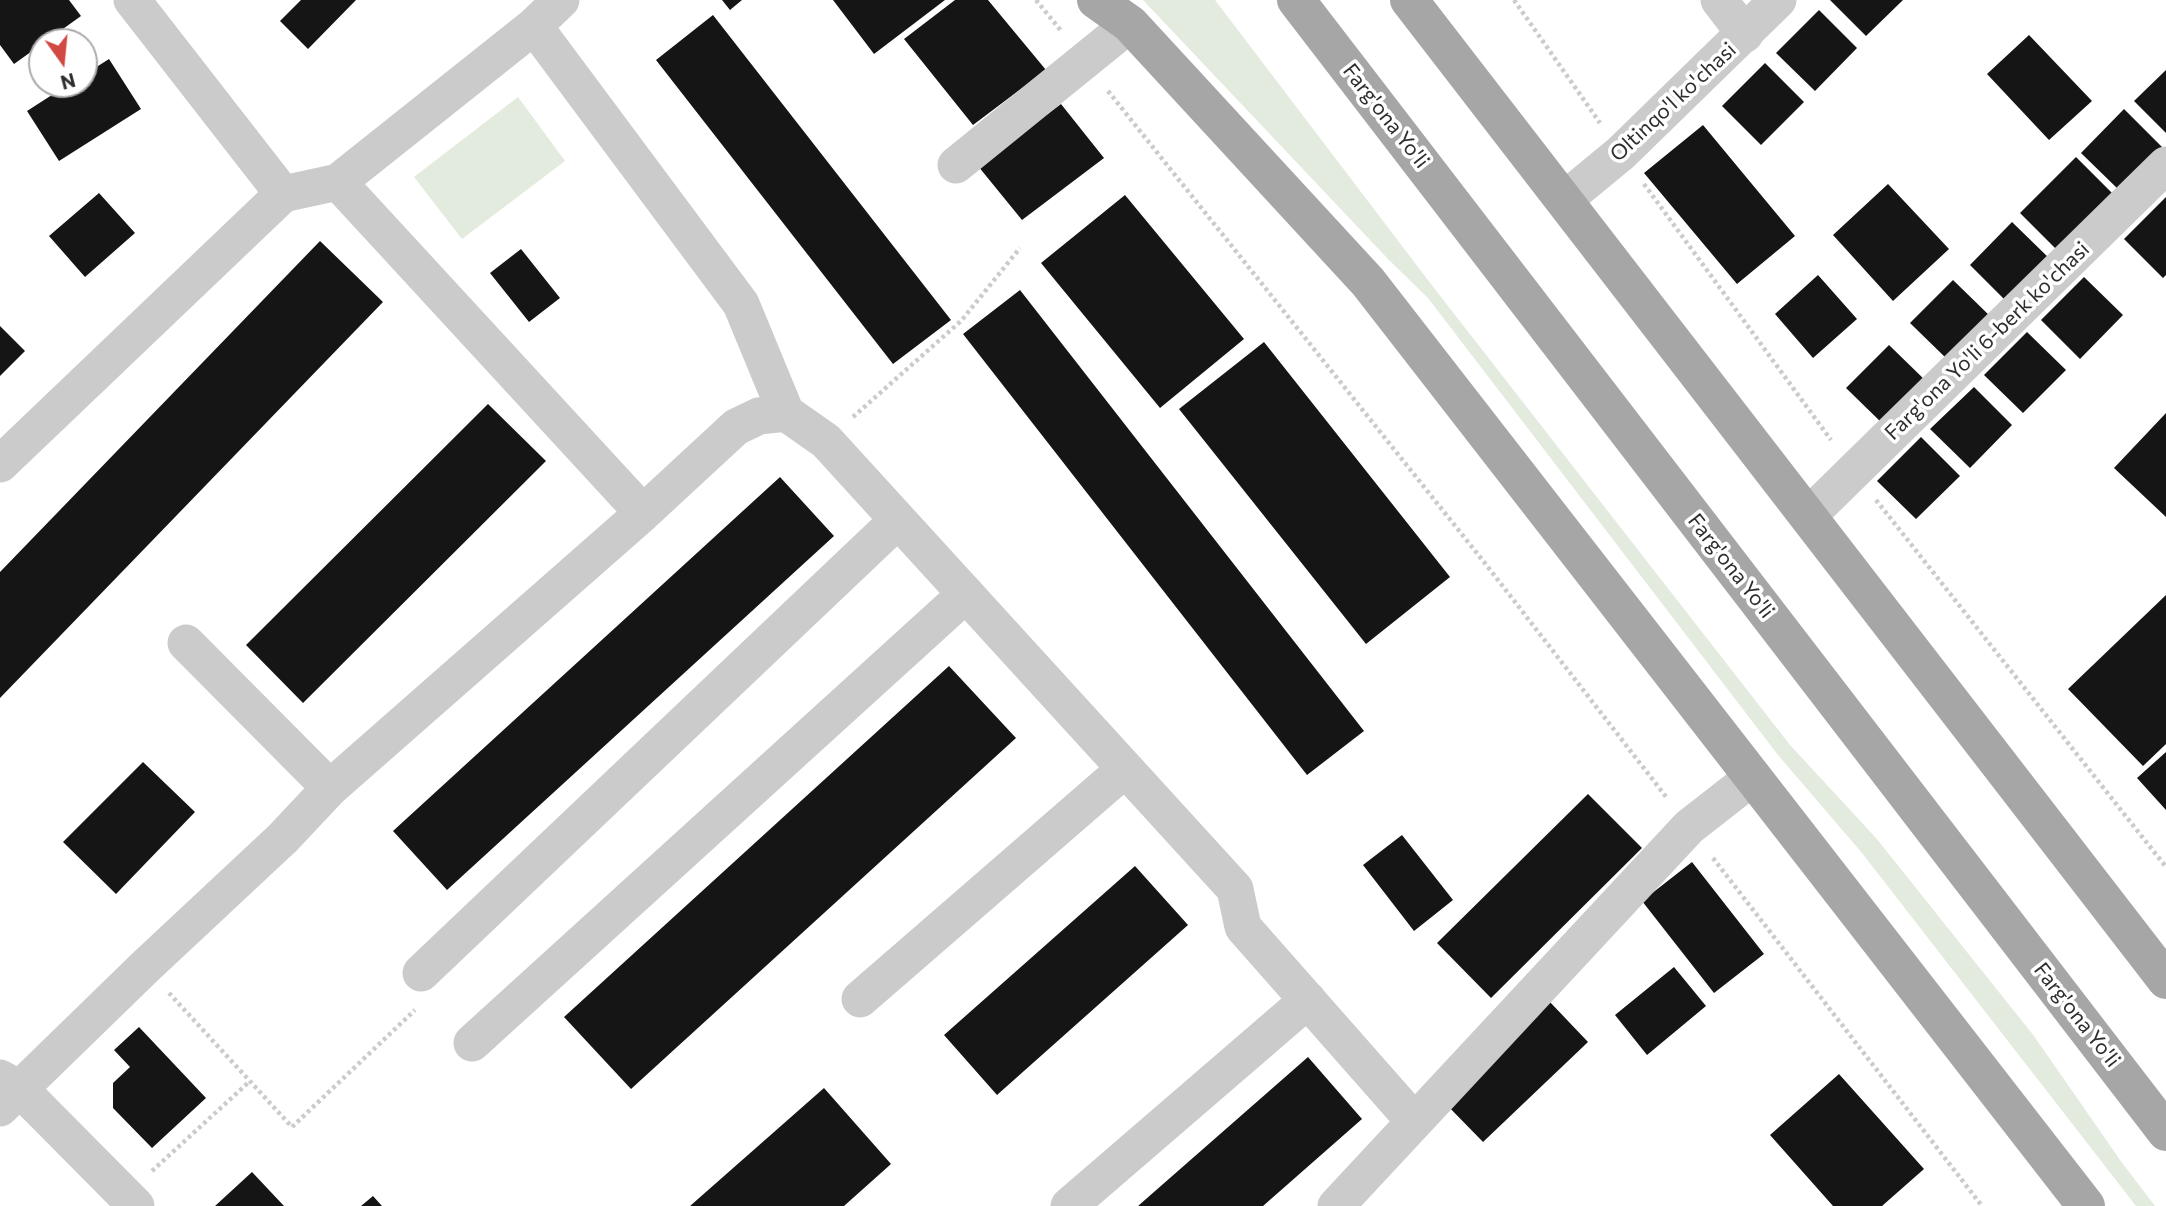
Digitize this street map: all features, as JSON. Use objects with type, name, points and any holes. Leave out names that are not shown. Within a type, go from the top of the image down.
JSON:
[{"type":"main road","points":[[1096,0],[1126,12],[1368,282],[1545,513],[1753,777],[2077,1202]]},
{"type":"main road","name":"Farg'ona Yo'li","points":[[1296,0],[2166,1132]]},
{"type":"main road","points":[[1409,0],[2166,980]]},
{"type":"street","points":[[132,0],[283,194]]},
{"type":"street","points":[[0,464],[283,194],[338,182],[534,26],[561,0]]},
{"type":"street","points":[[1719,0],[1745,34]]},
{"type":"street","name":"Oltinqo'l ko'chasi","points":[[1564,200],[1621,153],[1778,0]]},
{"type":"street","points":[[956,165],[1084,61],[1126,12]]},
{"type":"street","points":[[534,26],[741,304],[786,413],[826,440],[1235,889],[1243,928],[1414,1121]]},
{"type":"street","name":"Farg'ona Yo'li 6-berk ko'chasi","points":[[1808,516],[2166,165]]},
{"type":"street","points":[[338,182],[643,513]]},
{"type":"street","points":[[130,1201],[6,1092],[283,838],[330,788],[643,513],[736,426],[759,416],[786,413]]},
{"type":"street","points":[[419,990],[898,520]]},
{"type":"street","points":[[472,1043],[965,594]]},
{"type":"street","points":[[186,643],[330,788]]},
{"type":"street","points":[[860,999],[1124,770]]},
{"type":"street","points":[[1336,1206],[1689,827],[1753,777]]},
{"type":"street","points":[[1069,1206],[1308,1000]]},
{"type":"path","points":[[1036,0],[1484,562],[1982,1206]]},
{"type":"path","points":[[826,440],[961,321],[1020,248]]},
{"type":"path","points":[[145,967],[292,1127],[419,990]]},
{"type":"path","points":[[130,1201],[249,1082]]},
{"type":"shaded area","points":[[1143,0],[1215,0],[1434,288],[1790,745],[1876,838],[2034,1036],[2155,1206],[2136,1206],[1862,853],[1778,755],[1428,298]]},
{"type":"shaded area","points":[[518,97],[565,161],[462,239],[414,177]]},
{"type":"building","points":[[0,0],[69,0],[81,16],[64,28],[28,28],[28,54],[14,64],[0,45]]},
{"type":"building","points":[[301,0],[356,0],[308,49],[280,21]]},
{"type":"building","points":[[722,0],[742,0],[730,10]]},
{"type":"building","points":[[833,0],[945,0],[874,54]]},
{"type":"building","points":[[955,0],[988,0],[1046,70],[973,125],[904,39]]},
{"type":"building","points":[[1830,0],[1903,0],[1866,36]]},
{"type":"building","points":[[1819,10],[1857,48],[1815,91],[1776,53]]},
{"type":"building","points":[[713,15],[951,320],[893,364],[656,60]]},
{"type":"building","points":[[2029,35],[2092,101],[2049,140],[1987,74]]},
{"type":"building","points":[[109,59],[141,109],[59,161],[27,111],[47,98],[98,98],[98,66]]},
{"type":"building","points":[[1765,63],[1804,102],[1761,145],[1722,106]]},
{"type":"building","points":[[2166,70],[2166,133],[2134,101]]},
{"type":"building","points":[[1061,104],[1104,158],[1022,220],[978,166]]},
{"type":"building","points":[[2124,109],[2163,148],[2120,191],[2081,153]]},
{"type":"building","points":[[1703,125],[1795,236],[1737,284],[1644,173]]},
{"type":"building","points":[[2076,157],[2115,196],[2059,252],[2020,213]]},
{"type":"building","points":[[1888,184],[1949,249],[1893,301],[1833,235]]},
{"type":"building","points":[[99,193],[135,233],[85,277],[49,236]]},
{"type":"building","points":[[1125,195],[1244,339],[1160,408],[1041,263]]},
{"type":"building","points":[[2166,197],[2166,275],[2163,278],[2124,239]]},
{"type":"building","points":[[2012,222],[2051,260],[2009,304],[1970,265]]},
{"type":"building","points":[[320,241],[383,302],[0,698],[0,572]]},
{"type":"building","points":[[521,249],[560,298],[529,322],[490,273]]},
{"type":"building","points":[[1818,275],[1857,319],[1813,358],[1775,314]]},
{"type":"building","points":[[2084,277],[2123,315],[2080,359],[2041,320]]},
{"type":"building","points":[[1953,280],[1992,318],[1949,361],[1910,323]]},
{"type":"building","points":[[1020,290],[1364,731],[1307,775],[963,334]]},
{"type":"building","points":[[0,326],[25,351],[0,376]]},
{"type":"building","points":[[2027,332],[2066,370],[2023,413],[1984,375]]},
{"type":"building","points":[[1264,342],[1450,577],[1366,644],[1179,409]]},
{"type":"building","points":[[1889,345],[1928,383],[1885,426],[1846,388]]},
{"type":"building","points":[[1974,387],[2012,425],[1970,468],[1930,429]]},
{"type":"building","points":[[488,404],[546,461],[303,703],[246,645]]},
{"type":"building","points":[[2166,413],[2166,517],[2114,468]]},
{"type":"building","points":[[1921,437],[1960,476],[1916,519],[1877,481]]},
{"type":"building","points":[[780,477],[834,536],[447,890],[393,831]]},
{"type":"building","points":[[2166,595],[2166,744],[2143,766],[2068,689]]},
{"type":"building","points":[[949,666],[1016,738],[631,1089],[564,1017]]},
{"type":"building","points":[[2166,752],[2166,810],[2137,778]]},
{"type":"building","points":[[143,762],[195,812],[116,894],[63,842]]},
{"type":"building","points":[[1588,794],[1642,848],[1491,998],[1437,943]]},
{"type":"building","points":[[1402,835],[1453,900],[1414,931],[1363,865]]},
{"type":"building","points":[[1692,862],[1764,954],[1714,993],[1642,901]]},
{"type":"building","points":[[1135,866],[1188,925],[997,1095],[944,1035]]},
{"type":"building","points":[[1674,967],[1706,1006],[1647,1055],[1615,1015]]},
{"type":"building","points":[[1549,1001],[1588,1042],[1483,1142],[1443,1101]]},
{"type":"building","points":[[139,1027],[206,1098],[152,1148],[113,1108],[113,1083],[130,1067],[114,1050]]},
{"type":"building","points":[[1308,1057],[1362,1119],[1263,1206],[1138,1206]]},
{"type":"building","points":[[1839,1074],[1924,1169],[1882,1206],[1833,1206],[1770,1135]]},
{"type":"building","points":[[824,1088],[891,1164],[844,1206],[690,1206]]},
{"type":"building","points":[[252,1172],[284,1206],[215,1206]]},
{"type":"building","points":[[373,1196],[382,1206],[361,1206]]}]
